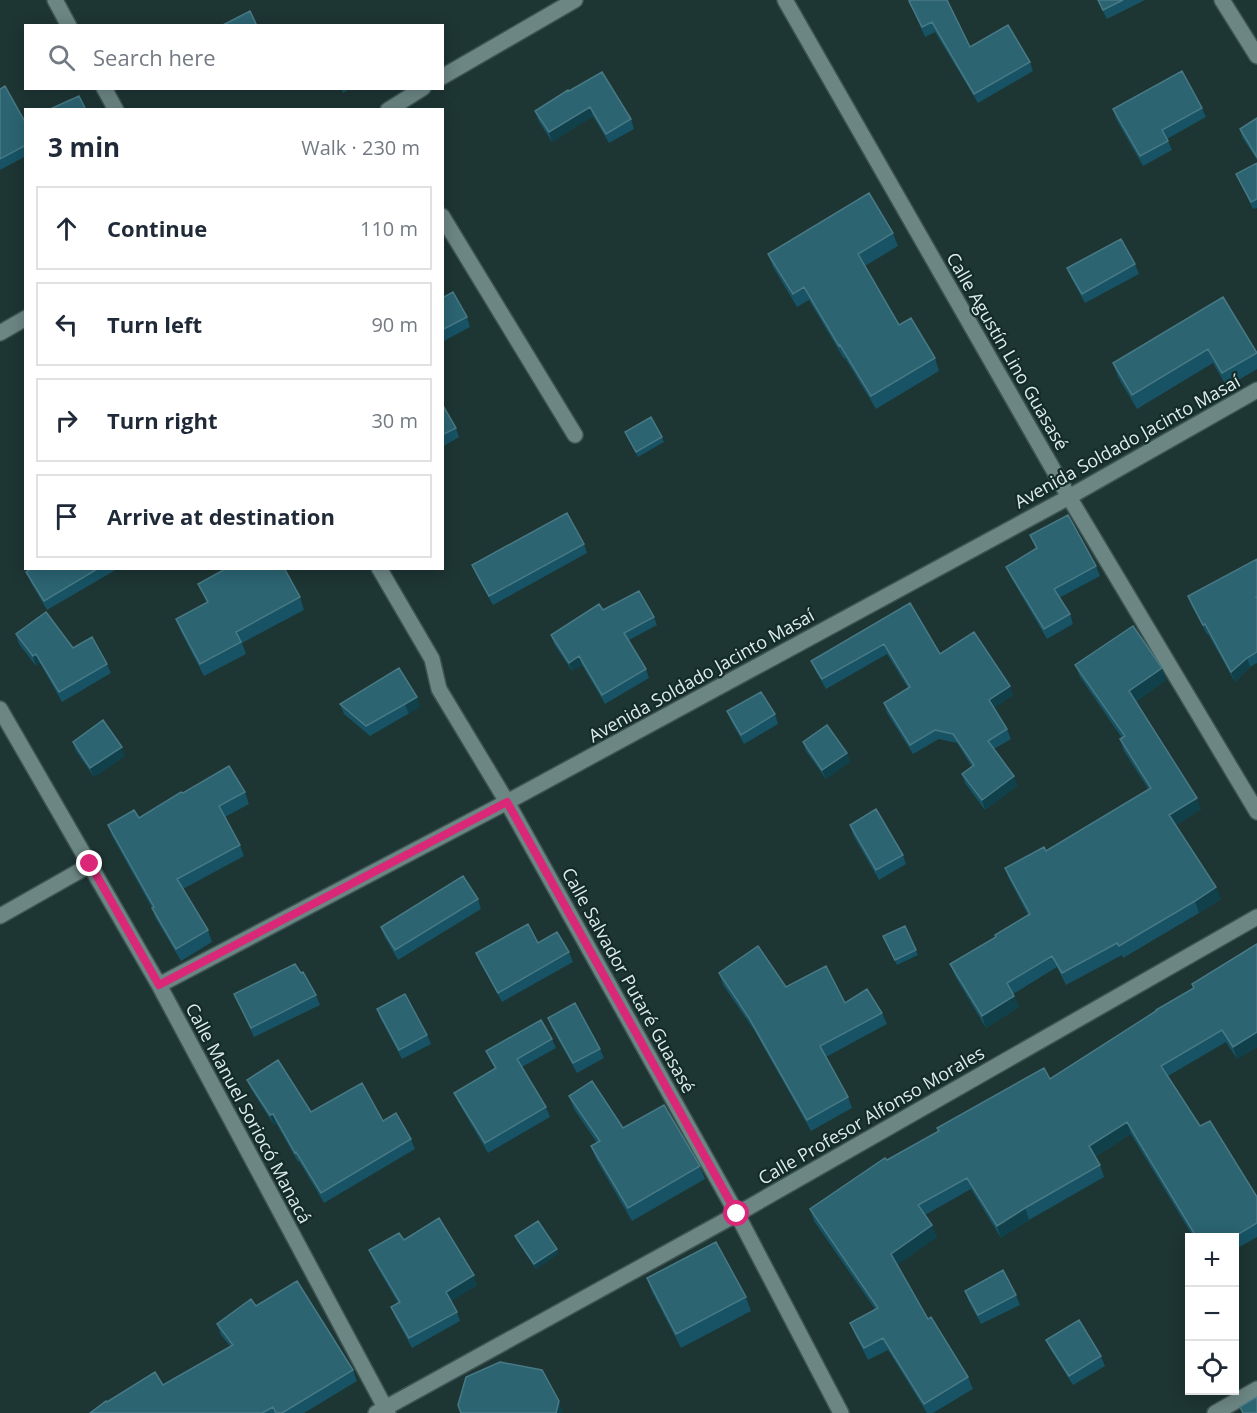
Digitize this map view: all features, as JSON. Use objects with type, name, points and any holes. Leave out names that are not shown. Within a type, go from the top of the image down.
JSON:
[{"type":"street","points":[[54,0],[68,24]]},
{"type":"street","points":[[444,76],[574,0]]},
{"type":"street","name":"Calle Agustín Lino Guasasé","points":[[785,0],[1069,497],[1257,812]]},
{"type":"street","points":[[1222,0],[1257,56]]},
{"type":"street","points":[[105,90],[115,108]]},
{"type":"street","points":[[391,108],[420,90]]},
{"type":"street","points":[[444,219],[575,435]]},
{"type":"street","points":[[0,333],[24,319]]},
{"type":"street","name":"Avenida Soldado Jacinto Masaí","points":[[159,985],[507,802],[1069,497],[1257,390]]},
{"type":"street","name":"Calle Salvador Putaré Guasasé","points":[[380,570],[432,659],[439,689],[507,802],[737,1214],[841,1413]]},
{"type":"street","name":"Calle Manuel Soriocó Manacá","points":[[0,709],[159,985],[383,1411]]},
{"type":"street","points":[[0,916],[90,864]]},
{"type":"street","name":"Calle Profesor Alfonso Morales","points":[[383,1411],[737,1214],[1257,917]]},
{"type":"street","points":[[1215,1413],[1257,1389]]},
{"type":"building","points":[[947,0],[970,47],[1008,25],[1030,62],[974,94],[932,22],[922,27],[909,1]]},
{"type":"building","points":[[1098,0],[1123,0],[1103,10]]},
{"type":"building","points":[[250,11],[256,24],[225,24]]},
{"type":"building","points":[[1182,71],[1202,108],[1162,130],[1168,141],[1140,156],[1113,109]]},
{"type":"building","points":[[602,72],[631,119],[606,134],[590,107],[549,132],[535,111]]},
{"type":"building","points":[[5,86],[24,120],[24,146],[0,159],[0,89]]},
{"type":"building","points":[[79,96],[85,108],[52,108]]},
{"type":"building","points":[[1257,118],[1257,157],[1240,129]]},
{"type":"building","points":[[1257,163],[1257,199],[1251,202],[1236,174]]},
{"type":"building","points":[[869,193],[893,233],[858,254],[899,325],[911,318],[935,358],[871,396],[804,287],[793,294],[768,254]]},
{"type":"building","points":[[1121,239],[1135,264],[1082,294],[1067,268]]},
{"type":"building","points":[[453,292],[467,317],[444,329],[444,297]]},
{"type":"building","points":[[1223,297],[1257,353],[1222,373],[1208,349],[1132,395],[1113,363]]},
{"type":"building","points":[[444,407],[456,428],[444,434]]},
{"type":"building","points":[[651,417],[662,437],[636,452],[625,432]]},
{"type":"building","points":[[567,513],[584,544],[489,596],[472,565]]},
{"type":"building","points":[[1068,515],[1096,566],[1054,589],[1070,614],[1044,629],[1006,567],[1037,548],[1030,535]]},
{"type":"building","points":[[1257,559],[1257,652],[1231,672],[1188,596]]},
{"type":"building","points":[[29,570],[96,570],[44,601],[26,572]]},
{"type":"building","points":[[223,570],[285,570],[300,597],[236,632],[241,642],[200,664],[176,619],[208,602],[198,584]]},
{"type":"building","points":[[639,591],[654,617],[624,633],[646,669],[602,695],[579,656],[569,663],[551,635],[599,604],[603,610]]},
{"type":"building","points":[[910,603],[940,654],[974,632],[1010,686],[989,700],[1007,729],[988,741],[1014,776],[982,800],[962,774],[974,765],[953,734],[935,730],[910,745],[884,703],[910,687],[884,644],[822,679],[811,661]]},
{"type":"building","points":[[46,612],[73,648],[92,637],[107,664],[59,692],[36,654],[33,656],[16,634]]},
{"type":"building","points":[[1133,626],[1162,668],[1129,691],[1197,798],[1169,815],[1216,887],[1119,946],[1117,943],[1062,973],[1052,956],[1007,983],[1014,996],[982,1016],[950,964],[1030,914],[1005,868],[1044,847],[1046,851],[1151,788],[1120,739],[1125,736],[1075,665]]},
{"type":"building","points":[[399,668],[417,697],[366,726],[340,704]]},
{"type":"building","points":[[761,692],[775,714],[741,735],[727,711]]},
{"type":"building","points":[[103,720],[122,747],[90,768],[73,742]]},
{"type":"building","points":[[827,725],[847,753],[822,770],[803,742]]},
{"type":"building","points":[[229,766],[245,792],[219,806],[240,845],[177,879],[208,930],[176,949],[108,825],[134,810],[139,818]]},
{"type":"building","points":[[876,809],[903,855],[876,870],[850,825]]},
{"type":"building","points":[[463,876],[478,899],[395,950],[381,927]]},
{"type":"building","points":[[528,924],[538,943],[557,932],[569,952],[498,993],[476,953]]},
{"type":"building","points":[[905,926],[916,950],[895,960],[883,936]]},
{"type":"building","points":[[1257,944],[1257,1032],[1233,1047],[1222,1030],[1161,1066],[1200,1126],[1210,1121],[1257,1197],[1257,1223],[1239,1234],[1194,1233],[1127,1122],[1089,1146],[1100,1165],[997,1226],[967,1178],[918,1205],[932,1225],[891,1254],[928,1319],[931,1317],[968,1377],[924,1404],[883,1338],[864,1348],[850,1323],[878,1308],[810,1209],[885,1158],[887,1160],[939,1131],[937,1128],[1044,1068],[1050,1079],[1194,988],[1192,984]]},
{"type":"building","points":[[758,946],[786,987],[826,966],[845,1003],[867,989],[882,1013],[820,1046],[848,1097],[807,1120],[749,1018],[719,973]]},
{"type":"building","points":[[295,964],[301,973],[303,972],[316,995],[251,1028],[234,994]]},
{"type":"building","points":[[405,994],[427,1035],[399,1050],[377,1009]]},
{"type":"building","points":[[575,1003],[600,1049],[573,1063],[548,1018]]},
{"type":"building","points":[[541,1020],[552,1039],[517,1059],[546,1107],[485,1143],[454,1093],[496,1068],[486,1051]]},
{"type":"building","points":[[278,1060],[311,1112],[362,1083],[383,1121],[396,1113],[411,1139],[321,1193],[273,1114],[270,1115],[247,1080]]},
{"type":"building","points":[[592,1081],[623,1128],[664,1105],[700,1166],[628,1208],[591,1146],[600,1141],[569,1096]]},
{"type":"building","points":[[439,1218],[474,1275],[446,1292],[457,1312],[409,1338],[391,1307],[400,1302],[369,1250],[399,1233],[404,1240]]},
{"type":"building","points":[[538,1221],[557,1249],[534,1264],[515,1236]]},
{"type":"building","points":[[716,1242],[746,1297],[676,1334],[647,1278]]},
{"type":"building","points":[[1003,1270],[1016,1295],[978,1315],[965,1291]]},
{"type":"building","points":[[297,1281],[353,1370],[282,1413],[276,1413],[273,1407],[262,1413],[90,1413],[155,1372],[163,1385],[233,1345],[217,1324],[251,1299],[256,1306]]},
{"type":"building","points":[[1079,1320],[1101,1356],[1069,1376],[1046,1340]]},
{"type":"building","points":[[500,1362],[542,1370],[559,1401],[556,1413],[461,1413],[458,1405],[466,1377]]},
{"type":"building","points":[[1257,1397],[1257,1413],[1243,1413],[1240,1407]]},
{"type":"route","points":[[90,864],[159,985],[507,802],[737,1214]]}]
